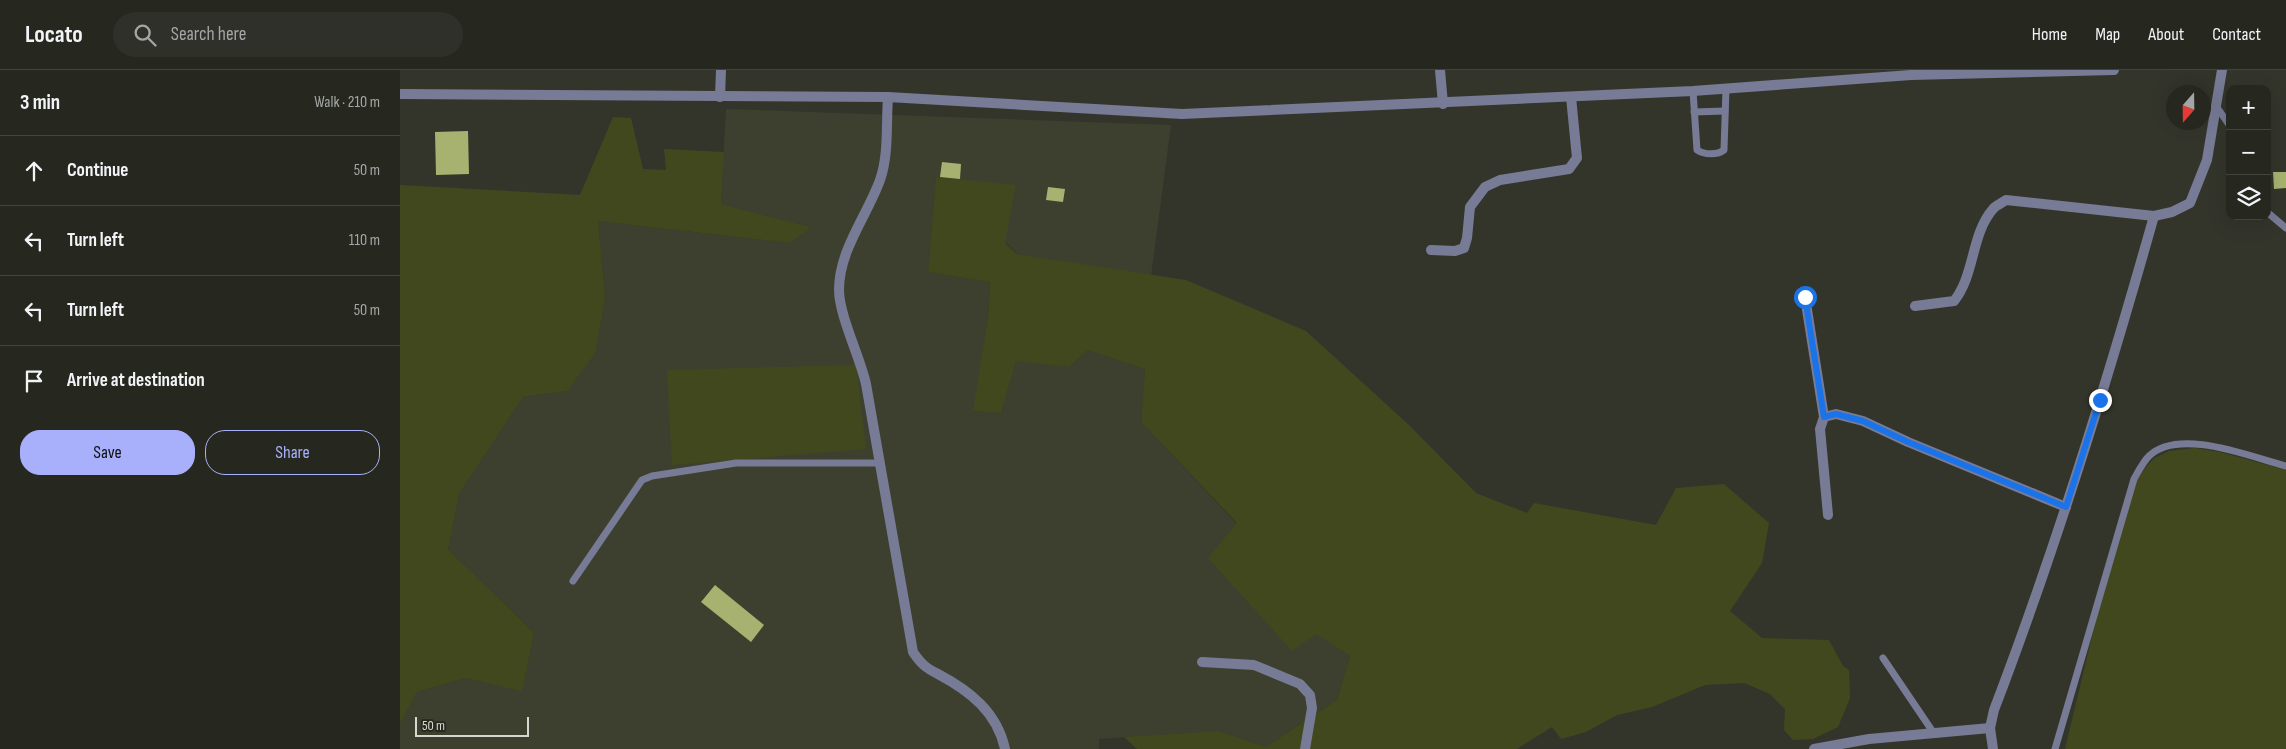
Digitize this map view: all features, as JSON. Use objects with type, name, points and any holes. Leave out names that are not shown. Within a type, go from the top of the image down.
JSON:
[{"type":"street","points":[[720,96],[722,70]]},
{"type":"street","points":[[1440,70],[1443,104]]},
{"type":"street","points":[[400,94],[888,97],[1182,114],[1443,104],[1693,91],[1911,72],[2114,70]]},
{"type":"street","points":[[1915,306],[1954,301],[1963,290],[1983,227],[1993,208],[2006,200],[2154,216],[2172,212],[2190,203],[2207,160],[2222,70]]},
{"type":"street","points":[[888,97],[880,178],[848,250],[839,288],[840,300],[866,384],[913,652],[922,666],[976,700],[992,715],[1005,749]]},
{"type":"street","points":[[1431,250],[1455,251],[1464,248],[1468,238],[1470,207],[1485,187],[1500,180],[1569,169],[1577,158],[1571,97]]},
{"type":"street","points":[[1993,749],[1990,728],[1994,710],[2066,507],[2100,400],[2154,216]]},
{"type":"street","points":[[1805,297],[1824,417],[1820,429],[1828,515]]},
{"type":"street","points":[[1824,417],[1836,414],[1863,421],[1908,442],[2066,507]]},
{"type":"street","points":[[1202,662],[1254,665],[1300,684],[1310,695],[1312,708],[1305,749]]},
{"type":"street","points":[[1814,749],[1869,739],[1990,728]]},
{"type":"lane","points":[[1693,91],[1697,150],[1702,153],[1719,153],[1724,150],[1726,88]]},
{"type":"lane","points":[[2216,105],[2226,120]]},
{"type":"lane","points":[[1694,112],[1725,110]]},
{"type":"lane","points":[[2271,215],[2286,228]]},
{"type":"lane","points":[[2055,749],[2134,479],[2149,456],[2165,446],[2199,445],[2286,466]]},
{"type":"lane","points":[[573,581],[642,480],[652,476],[736,463],[880,463]]},
{"type":"lane","points":[[1883,658],[1933,732]]},
{"type":"shaded area","points":[[726,109],[1171,125],[1151,276],[1018,254],[936,177],[928,272],[990,282],[988,317],[974,411],[1001,413],[1016,360],[1069,367],[1088,350],[1145,369],[1141,422],[1237,524],[1293,650],[1316,633],[1350,656],[1337,700],[1266,747],[1219,731],[1099,739],[1099,749],[400,749],[400,724],[417,692],[465,678],[522,690],[534,633],[448,549],[459,494],[523,397],[567,391],[605,296],[598,221],[790,243],[810,227],[721,204]]},
{"type":"green space","points":[[613,117],[631,118],[643,169],[666,170],[664,149],[724,152],[721,204],[811,227],[790,243],[598,221],[605,296],[595,353],[567,391],[523,397],[459,494],[448,549],[534,633],[522,691],[465,678],[417,692],[400,724],[400,185],[580,195]]},
{"type":"green space","points":[[936,177],[1016,185],[1005,243],[1017,254],[1186,280],[1306,331],[1409,425],[1476,493],[1527,513],[1534,503],[1656,525],[1676,488],[1724,484],[1769,523],[1762,563],[1730,611],[1762,638],[1829,640],[1843,666],[1849,670],[1850,698],[1838,727],[1813,739],[1793,740],[1784,730],[1785,709],[1770,694],[1744,683],[1705,685],[1652,707],[1617,715],[1586,732],[1561,739],[1552,727],[1517,749],[1137,749],[1124,737],[1219,731],[1266,747],[1337,700],[1350,656],[1316,634],[1292,651],[1208,558],[1237,523],[1141,422],[1145,369],[1088,350],[1069,367],[1016,361],[1001,413],[973,411],[988,317],[990,282],[928,272]]},
{"type":"green space","points":[[856,365],[866,449],[672,465],[667,370]]},
{"type":"green space","points":[[2195,448],[2220,452],[2286,470],[2286,749],[2065,749],[2102,595],[2137,478],[2153,459],[2169,451]]},
{"type":"building","points":[[468,131],[469,174],[436,175],[435,132]]},
{"type":"building","points":[[942,162],[961,164],[960,179],[940,177]]},
{"type":"building","points":[[2273,172],[2286,172],[2286,188],[2274,189]]},
{"type":"building","points":[[1048,187],[1065,189],[1063,202],[1046,200]]},
{"type":"building","points":[[715,585],[764,625],[751,642],[701,602]]},
{"type":"route","points":[[1805,297],[1824,417],[1836,414],[1863,421],[1908,442],[2066,507],[2100,400]]}]
